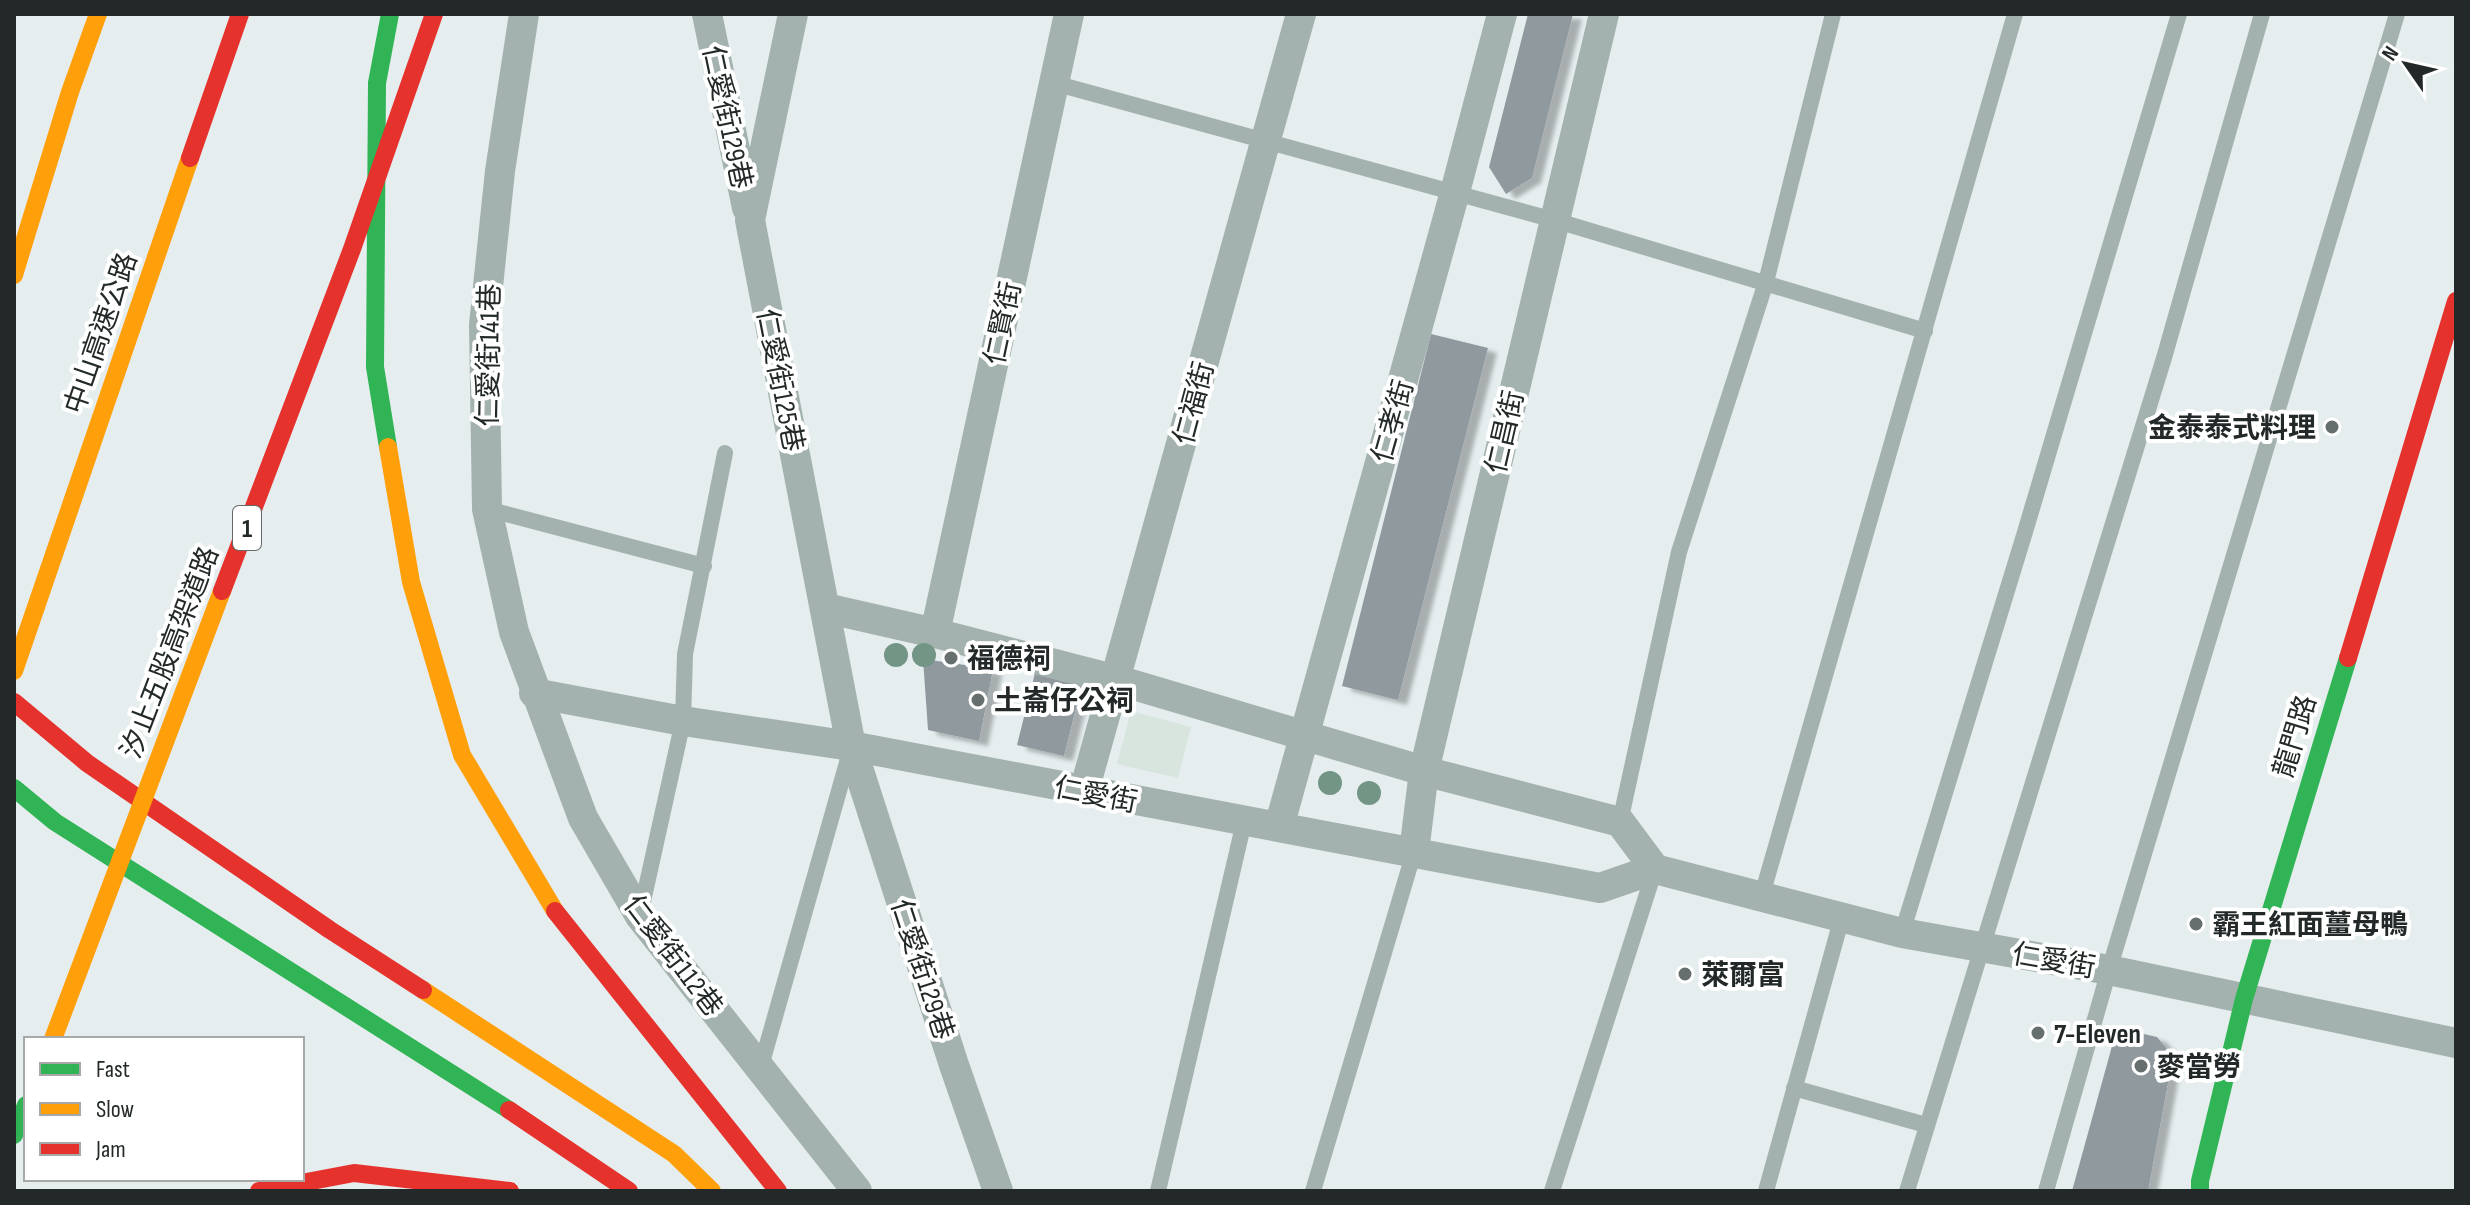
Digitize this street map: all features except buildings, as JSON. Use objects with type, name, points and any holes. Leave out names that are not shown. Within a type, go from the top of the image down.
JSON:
[{"type":"main road","points":[[70,92],[85,14]]},
{"type":"main road","points":[[14,275],[70,92],[98,14]]},
{"type":"main road","name":"中山高速公路","points":[[14,671],[240,14]]},
{"type":"main road","points":[[390,14],[377,83],[375,367],[411,582],[462,755],[546,900],[778,1191]]},
{"type":"main road","name":"汐止五股高架道路","points":[[54,1037],[352,249],[434,14]]},
{"type":"main road","name":"龍門路","points":[[2200,1191],[2244,999],[2456,301]]},
{"type":"main road","points":[[14,702],[87,763],[330,930],[674,1154],[712,1191]]},
{"type":"main road","points":[[14,788],[55,822],[563,1144],[629,1191]]},
{"type":"main road","points":[[14,1135],[24,1110]]},
{"type":"main road","points":[[259,1191],[354,1173],[510,1191]]},
{"type":"street","name":"仁愛街141巷","points":[[524,14],[500,171],[484,325],[487,509],[514,632],[534,693]]},
{"type":"street","name":"仁愛街129巷","points":[[707,14],[750,220]]},
{"type":"street","name":"仁愛街125巷","points":[[793,14],[750,220],[851,746]]},
{"type":"street","name":"仁賢街","points":[[935,633],[1069,14]]},
{"type":"street","name":"仁福街","points":[[1084,791],[1301,14]]},
{"type":"street","name":"仁孝街","points":[[1279,827],[1502,14]]},
{"type":"street","name":"仁昌街","points":[[1414,852],[1424,771],[1604,14]]},
{"type":"street","points":[[825,608],[1117,680],[1424,771],[1620,822],[1655,869]]},
{"type":"street","name":"仁愛街","points":[[534,693],[683,721],[851,746],[1600,888],[1655,869],[1902,933],[2454,1036]]},
{"type":"street","name":"仁愛街112巷","points":[[534,693],[583,818],[640,916],[857,1191]]},
{"type":"street","name":"仁愛街129巷","points":[[851,746],[998,1191]]},
{"type":"lane","points":[[1620,822],[1679,552],[1766,282],[1833,14]]},
{"type":"lane","points":[[1762,895],[2015,14]]},
{"type":"lane","points":[[1902,933],[2030,517],[2179,14]]},
{"type":"lane","points":[[1907,1191],[2164,358],[2262,14]]},
{"type":"lane","points":[[2046,1191],[2109,970],[2397,14]]},
{"type":"lane","points":[[1054,83],[1554,220],[1925,331]]},
{"type":"lane","points":[[640,916],[683,721],[685,654],[725,453]]},
{"type":"lane","points":[[487,509],[704,566]]},
{"type":"lane","points":[[761,1066],[851,746]]},
{"type":"lane","points":[[1158,1191],[1244,822]]},
{"type":"lane","points":[[1313,1191],[1414,852]]},
{"type":"lane","points":[[1552,1191],[1655,869]]},
{"type":"lane","points":[[1766,1191],[1842,917]]},
{"type":"lane","points":[[1794,1088],[1926,1125]]},
{"type":"shaded area","points":[[1131,711],[1191,727],[1178,778],[1117,764]]},
{"type":"traffic: fast","points":[[388,447],[375,367],[377,83],[390,14]]},
{"type":"traffic: fast","points":[[2200,1191],[2244,999],[2348,658]]},
{"type":"traffic: fast","points":[[14,788],[55,822],[509,1110]]},
{"type":"traffic: fast","points":[[14,1135],[24,1110]]},
{"type":"traffic: slow","points":[[14,275],[70,92],[98,14]]},
{"type":"traffic: slow","points":[[14,671],[190,158]]},
{"type":"traffic: slow","points":[[388,447],[411,582],[462,755],[555,911]]},
{"type":"traffic: slow","points":[[54,1037],[222,591]]},
{"type":"traffic: slow","points":[[423,990],[674,1154],[712,1191]]},
{"type":"traffic: jam","points":[[190,158],[240,14]]},
{"type":"traffic: jam","points":[[222,591],[352,249],[434,14]]},
{"type":"traffic: jam","points":[[2348,658],[2456,301]]},
{"type":"traffic: jam","points":[[14,702],[87,763],[423,990]]},
{"type":"traffic: jam","points":[[555,911],[778,1191]]},
{"type":"traffic: jam","points":[[509,1110],[629,1191]]},
{"type":"traffic: jam","points":[[259,1191],[354,1173],[510,1191]]},
{"type":"place","name":"金泰泰式料理","points":[[2332,427]]},
{"type":"place","name":"福德祠","points":[[951,658]]},
{"type":"place","name":"土崙仔公祠","points":[[978,700]]},
{"type":"place","name":"霸王紅面薑母鴨","points":[[2196,924]]},
{"type":"place","name":"萊爾富","points":[[1685,974]]},
{"type":"place","name":"7-Eleven","points":[[2038,1033]]},
{"type":"place","name":"麥當勞","points":[[2141,1066]]}]
